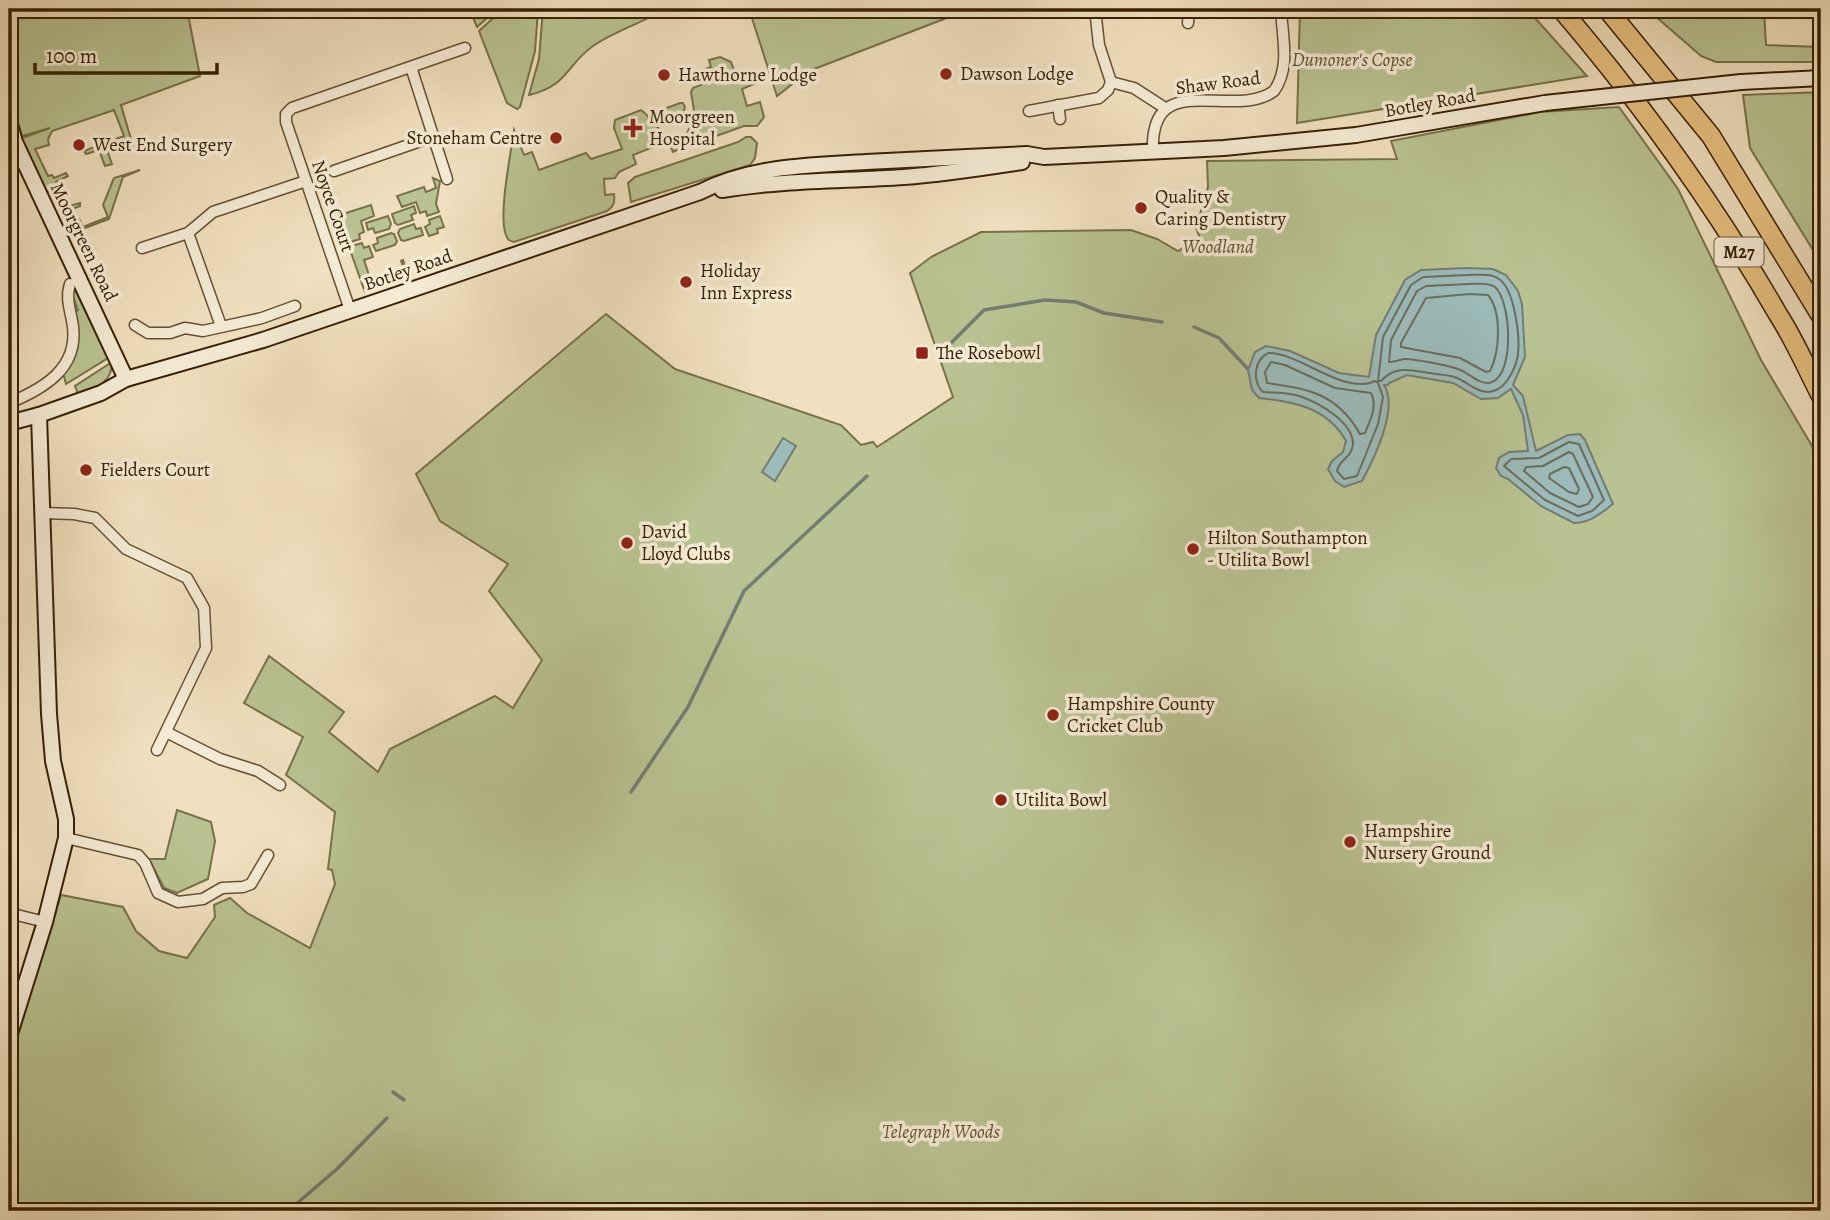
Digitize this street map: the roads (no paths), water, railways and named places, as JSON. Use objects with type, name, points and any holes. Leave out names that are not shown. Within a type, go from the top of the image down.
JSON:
[{"type":"highway","name":"M27","points":[[1561,9],[1612,69],[1673,150],[1780,316],[1821,396]]},
{"type":"highway","name":"M27","points":[[1608,9],[1711,136],[1821,316]]},
{"type":"main road","name":"Botley Road","points":[[9,423],[101,393],[126,379],[263,340],[699,192],[766,182],[905,177],[968,171],[1044,157],[1224,148],[1356,135],[1545,103],[1741,82],[1821,78]]},
{"type":"main road","name":"Moorgreen Road","points":[[9,120],[12,143],[126,379]]},
{"type":"main road","points":[[9,1037],[45,922],[66,838],[66,819],[53,761],[49,714],[39,415]]},
{"type":"street","points":[[1029,111],[1099,98],[1108,90],[1111,82],[1100,45],[1095,9]]},
{"type":"street","points":[[1188,23],[1189,9]]},
{"type":"street","name":"Shaw Road","points":[[1153,152],[1156,122],[1165,108],[1194,100],[1247,100],[1274,91],[1283,74],[1285,56],[1281,9]]},
{"type":"street","points":[[447,179],[411,67],[465,48]]},
{"type":"street","name":"Noyce Court","points":[[350,310],[286,122],[286,114],[292,108],[411,67]]},
{"type":"street","name":"Shaw Road","points":[[1111,82],[1134,88],[1165,108]]},
{"type":"street","points":[[1058,105],[1060,119]]},
{"type":"street","points":[[334,171],[432,137]]},
{"type":"street","points":[[142,248],[188,233],[213,212],[306,181]]},
{"type":"street","points":[[188,233],[221,326]]},
{"type":"street","points":[[9,403],[43,387],[60,373],[68,359],[74,339],[67,301],[70,284]]},
{"type":"street","points":[[135,325],[148,333],[170,333],[185,327],[203,331],[262,318],[295,306]]},
{"type":"street","points":[[43,513],[95,518],[126,549],[187,578],[204,608],[206,648],[157,750]]},
{"type":"street","points":[[166,732],[220,759],[258,771],[280,785]]},
{"type":"street","points":[[66,838],[138,855],[145,863],[158,893],[178,902],[203,899],[222,888],[251,884],[268,855]]},
{"type":"street","points":[[9,913],[45,922]]},
{"type":"water","points":[[1493,269],[1506,275],[1518,291],[1522,304],[1525,357],[1513,385],[1523,396],[1536,451],[1568,435],[1580,434],[1613,504],[1600,514],[1574,523],[1541,506],[1501,476],[1496,468],[1499,458],[1509,452],[1528,451],[1523,415],[1511,389],[1498,398],[1481,399],[1453,383],[1407,375],[1384,385],[1389,407],[1378,447],[1362,481],[1344,487],[1335,481],[1328,469],[1332,461],[1343,452],[1346,441],[1330,421],[1297,404],[1259,398],[1252,390],[1248,370],[1255,352],[1266,346],[1290,351],[1339,373],[1369,377],[1376,335],[1405,280],[1421,270]]},
{"type":"water","points":[[783,438],[796,446],[775,481],[762,472]]},
{"type":"waterway","points":[[949,345],[984,310],[1045,300],[1076,302],[1104,313],[1162,322]]},
{"type":"waterway","points":[[1194,327],[1219,338],[1247,368]]},
{"type":"waterway","points":[[631,792],[688,707],[744,591],[867,476]]},
{"type":"waterway","points":[[393,1092],[404,1100]]},
{"type":"waterway","points":[[288,1211],[337,1169],[387,1118]]},
{"type":"place","name":"Dawson Lodge","points":[[946,74]]},
{"type":"place","name":"Hawthorne Lodge","points":[[664,75]]},
{"type":"place","name":"Moorgreen Hospital","points":[[633,128]]},
{"type":"place","name":"Stoneham Centre","points":[[556,138]]},
{"type":"place","name":"West End Surgery","points":[[79,145]]},
{"type":"place","name":"Quality & Caring Dentistry","points":[[1141,208]]},
{"type":"place","name":"Holiday Inn Express","points":[[686,282]]},
{"type":"place","name":"The Rosebowl","points":[[922,353]]},
{"type":"place","name":"Fielders Court","points":[[86,470]]},
{"type":"place","name":"David Lloyd Clubs","points":[[627,543]]},
{"type":"place","name":"Hilton Southampton - Utilita Bowl","points":[[1193,549]]},
{"type":"place","name":"Hampshire County Cricket Club","points":[[1053,715]]},
{"type":"place","name":"Utilita Bowl","points":[[1001,800]]},
{"type":"place","name":"Hampshire Nursery Ground","points":[[1350,842]]},
{"type":"park label","name":"Dumoner's Copse","points":[[1352,60]]},
{"type":"park label","name":"Woodland","points":[[1218,247]]},
{"type":"park label","name":"Telegraph Woods","points":[[941,1132]]}]
